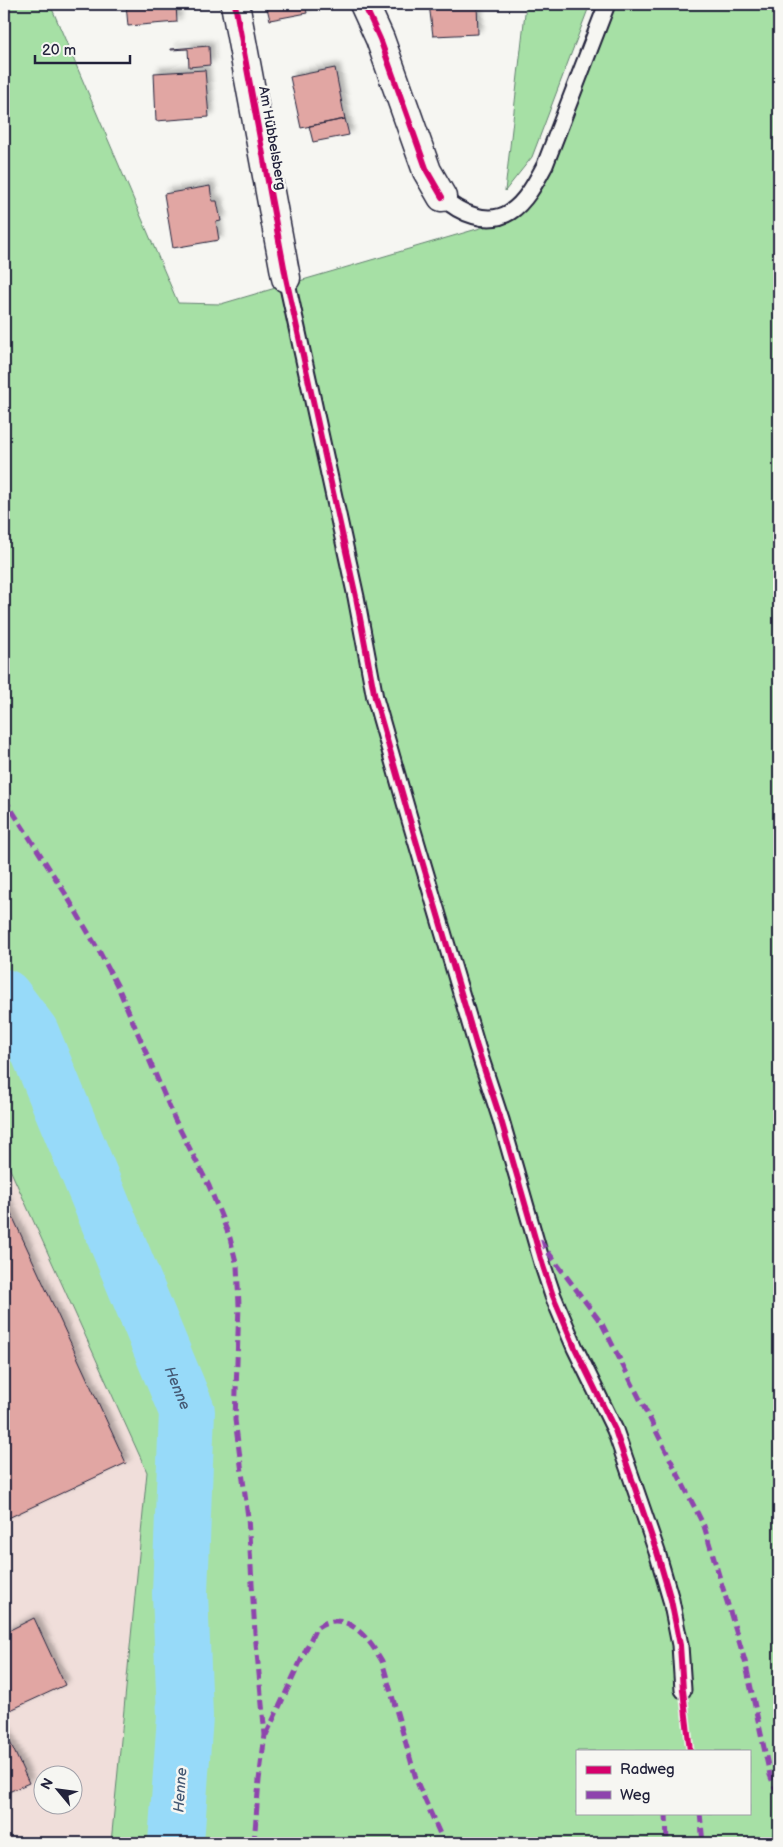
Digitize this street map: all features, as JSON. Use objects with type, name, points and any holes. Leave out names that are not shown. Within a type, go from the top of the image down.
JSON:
[{"type":"street","name":"Am Hübbelsberg","points":[[235,4],[286,278]]},
{"type":"street","points":[[364,4],[380,39],[427,170],[442,197]]},
{"type":"lane","points":[[442,197],[455,208],[483,218],[506,214],[518,206],[535,183],[545,164],[607,4]]},
{"type":"lane","points":[[286,278],[380,716],[543,1266],[553,1296],[575,1348],[615,1430],[657,1552],[671,1600],[680,1645],[682,1690]]},
{"type":"shaded area","points":[[4,1156],[147,1472],[111,1843],[4,1843]]},
{"type":"green space","points":[[4,4],[50,4],[178,303],[221,304],[518,217],[545,164],[606,4],[779,4],[779,1843],[111,1843],[147,1472],[4,1156]]},
{"type":"green space","points":[[526,4],[590,4],[532,157],[505,191]]},
{"type":"building","points":[[126,4],[176,4],[177,22],[128,26]]},
{"type":"building","points":[[266,4],[305,4],[307,13],[270,20]]},
{"type":"building","points":[[429,4],[477,4],[478,34],[433,36]]},
{"type":"building","points":[[209,46],[210,65],[189,67],[188,49],[171,50],[171,49]]},
{"type":"building","points":[[335,68],[345,119],[301,128],[290,77]]},
{"type":"building","points":[[205,70],[209,117],[156,121],[154,73]]},
{"type":"building","points":[[345,119],[349,135],[313,142],[309,126]]},
{"type":"building","points":[[210,186],[212,201],[217,201],[221,221],[216,222],[219,240],[173,248],[164,194]]},
{"type":"building","points":[[4,1198],[126,1463],[4,1520]]},
{"type":"building","points":[[34,1618],[65,1685],[4,1713],[4,1633]]},
{"type":"building","points":[[4,1729],[29,1783],[4,1794]]},
{"type":"waterway","name":"Henne","points":[[4,997],[31,1033],[187,1411],[180,1593],[185,1716],[176,1843]]},
{"type":"marked path","points":[[4,798],[65,893],[118,987],[175,1120],[209,1186],[230,1238],[237,1266],[239,1305],[235,1420],[248,1517],[255,1633],[265,1735],[254,1843]]},
{"type":"marked path","points":[[539,1240],[602,1324],[704,1526],[745,1661],[770,1775],[779,1797]]},
{"type":"marked path","points":[[266,1735],[316,1628],[327,1622],[337,1621],[355,1628],[363,1634],[382,1661],[417,1782],[444,1843]]},
{"type":"marked path","points":[[666,1814],[667,1843]]},
{"type":"marked path","points":[[700,1814],[703,1843]]},
{"type":"cycle path","points":[[235,4],[286,278],[356,597],[375,698],[543,1266],[553,1296],[575,1348],[615,1430],[657,1552],[671,1600],[680,1645],[690,1750]]},
{"type":"cycle path","points":[[364,4],[380,39],[427,171],[442,197]]}]
